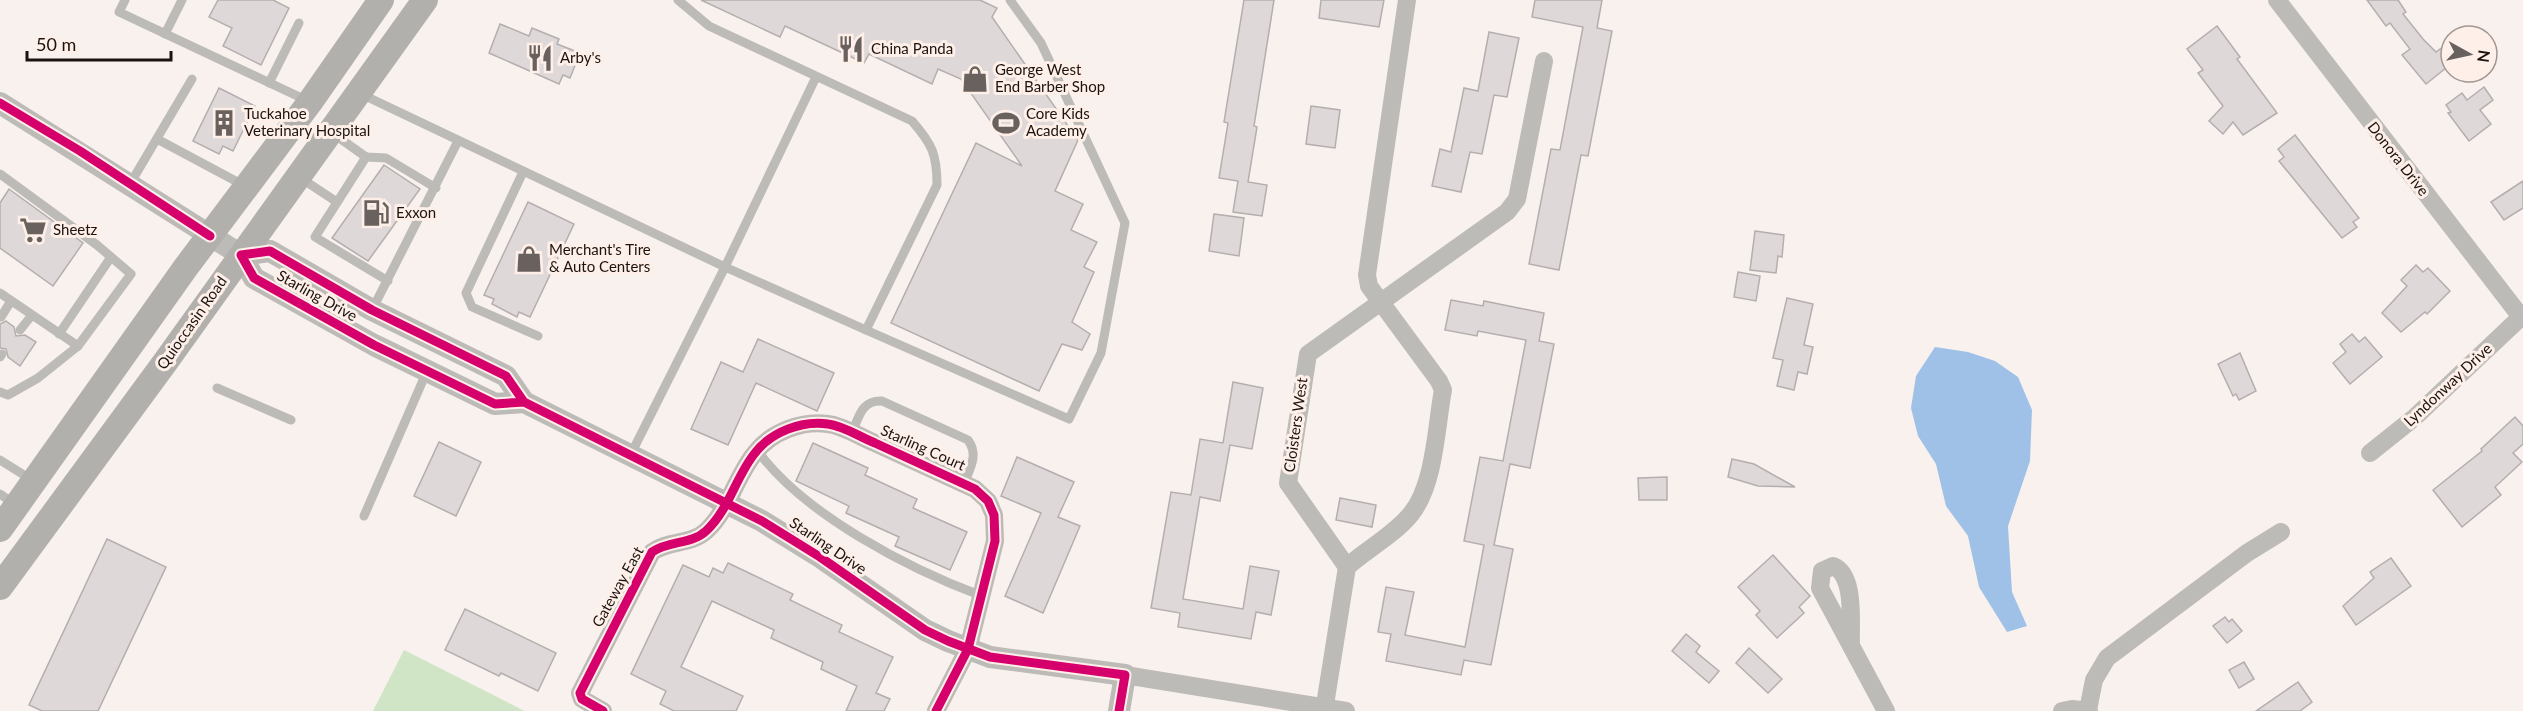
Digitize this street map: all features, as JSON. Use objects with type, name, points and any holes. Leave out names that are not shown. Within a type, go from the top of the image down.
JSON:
[{"type":"main road","points":[[0,529],[8,500],[34,481],[246,186],[310,102],[381,0]]},
{"type":"main road","name":"Quioccasin Road","points":[[0,587],[425,0]]},
{"type":"street","points":[[1324,709],[1347,567],[1410,514],[1422,497],[1427,481],[1443,390],[1439,381],[1369,286],[1367,275],[1407,0]]},
{"type":"street","name":"Donora Drive","points":[[2277,0],[2522,316]]},
{"type":"street","name":"Cloisters West","points":[[1347,567],[1292,491],[1288,476],[1308,354],[1507,212],[1516,199],[1544,61]]},
{"type":"street","name":"Starling Drive","points":[[0,103],[241,255],[254,278],[374,345],[495,404],[524,402]]},
{"type":"street","name":"Starling Drive","points":[[241,255],[270,251],[372,310],[506,376],[524,402],[727,502],[820,556],[925,630],[968,649],[990,657],[1125,675],[1346,711]]},
{"type":"street","name":"Lyndonway Drive","points":[[2370,453],[2415,417],[2522,316]]},
{"type":"street","name":"Starling Court","points":[[727,502],[757,450],[767,440],[798,426],[829,424],[975,489],[988,501],[996,527],[995,542],[968,649]]},
{"type":"street","name":"Gateway East","points":[[603,711],[582,699],[580,693],[652,552],[660,546],[699,536],[707,530],[727,502]]},
{"type":"street","points":[[2062,711],[2089,711],[2094,680],[2107,657],[2247,553],[2281,532]]},
{"type":"street","points":[[1851,646],[1886,711]]},
{"type":"street","points":[[937,711],[968,649]]},
{"type":"street","points":[[1119,711],[1125,675]]},
{"type":"lane","points":[[125,0],[119,12],[310,102]]},
{"type":"lane","points":[[165,34],[182,0]]},
{"type":"lane","points":[[678,0],[709,26],[912,121],[931,142],[937,164],[937,184],[932,200],[866,330]]},
{"type":"lane","points":[[357,92],[725,267],[1070,419],[1101,353],[1125,223],[1041,43],[1010,0]]},
{"type":"lane","points":[[269,83],[299,23]]},
{"type":"lane","points":[[631,454],[725,267],[816,77]]},
{"type":"lane","points":[[130,184],[192,79]]},
{"type":"lane","points":[[329,131],[366,157],[386,158],[436,188]]},
{"type":"lane","points":[[157,139],[246,186]]},
{"type":"lane","points":[[372,310],[458,141]]},
{"type":"lane","points":[[366,157],[315,237],[388,281]]},
{"type":"lane","points":[[523,172],[466,293],[472,307],[538,336]]},
{"type":"lane","points":[[0,174],[131,274],[78,346],[38,378],[8,395],[0,392]]},
{"type":"lane","points":[[297,176],[337,202]]},
{"type":"lane","points":[[59,334],[111,257]]},
{"type":"lane","points":[[0,293],[78,346]]},
{"type":"lane","points":[[1,317],[11,301]]},
{"type":"lane","points":[[20,330],[32,315]]},
{"type":"lane","points":[[363,516],[427,371]]},
{"type":"lane","points":[[217,388],[291,420]]},
{"type":"lane","points":[[852,433],[865,405],[872,400],[882,401],[968,440],[974,447],[974,459],[964,483]]},
{"type":"lane","points":[[757,450],[766,463],[808,502],[916,567],[944,582],[982,596]]},
{"type":"lane","points":[[0,460],[34,481]]},
{"type":"green space","points":[[404,650],[513,705],[524,711],[373,711]]},
{"type":"water","points":[[1935,347],[1968,352],[1995,361],[2018,377],[2032,410],[2030,461],[2008,526],[2012,592],[2027,626],[2007,632],[1979,587],[1968,536],[1946,506],[1936,464],[1918,436],[1911,408],[1916,376]]},
{"type":"building","points":[[218,0],[273,0],[289,8],[261,65],[223,46],[232,28],[209,17]]},
{"type":"building","points":[[701,0],[980,0],[997,8],[992,17],[1078,140],[1055,191],[1083,204],[1071,230],[1097,242],[1084,267],[1094,272],[1072,322],[1090,334],[1082,350],[1062,344],[1039,391],[891,323],[976,143],[1022,166],[961,79],[938,69],[932,84],[869,54],[864,63],[785,26],[780,37]]},
{"type":"building","points":[[1244,0],[1274,0],[1254,126],[1257,127],[1248,182],[1267,185],[1262,216],[1233,212],[1238,181],[1219,178],[1228,123],[1224,122]]},
{"type":"building","points":[[1321,0],[1384,0],[1379,27],[1319,18]]},
{"type":"building","points":[[1535,0],[1602,0],[1597,28],[1612,31],[1588,156],[1581,155],[1559,270],[1529,264],[1551,149],[1560,150],[1583,27],[1532,17]]},
{"type":"building","points":[[2367,0],[2398,0],[2406,12],[2403,14],[2423,39],[2436,52],[2439,50],[2439,74],[2426,84],[2402,55],[2410,49],[2390,23],[2386,26]]},
{"type":"building","name":"Arby's","points":[[500,24],[529,36],[532,28],[559,39],[557,44],[580,53],[570,78],[563,75],[559,84],[489,53]]},
{"type":"building","points":[[2217,26],[2240,57],[2237,59],[2277,113],[2243,135],[2233,122],[2223,134],[2209,121],[2223,106],[2198,73],[2203,70],[2187,49]]},
{"type":"building","points":[[1489,32],[1519,38],[1507,97],[1494,95],[1482,154],[1470,152],[1461,192],[1432,186],[1440,149],[1451,152],[1464,88],[1478,91]]},
{"type":"building","points":[[2484,87],[2493,100],[2480,110],[2491,124],[2469,141],[2448,113],[2451,112],[2446,105],[2462,93],[2467,100]]},
{"type":"building","name":"Tuckahoe Veterinary Hospital","points":[[219,88],[255,106],[233,151],[223,146],[219,154],[193,141]]},
{"type":"building","points":[[1311,106],[1340,110],[1335,148],[1306,144]]},
{"type":"building","points":[[2295,135],[2359,218],[2353,222],[2357,227],[2342,238],[2279,161],[2284,157],[2278,149]]},
{"type":"building","name":"Exxon","points":[[384,165],[420,189],[368,261],[332,238]]},
{"type":"building","points":[[2523,181],[2523,208],[2504,220],[2491,202]]},
{"type":"building","name":"Sheetz","points":[[9,189],[83,243],[53,286],[0,248],[0,203]]},
{"type":"building","name":"Merchant's Tire & Auto Centers","points":[[528,202],[574,224],[530,317],[519,312],[517,317],[492,304],[494,299],[484,295]]},
{"type":"building","points":[[1214,214],[1244,218],[1239,256],[1209,251]]},
{"type":"building","points":[[1755,231],[1784,235],[1782,257],[1778,256],[1776,273],[1750,270]]},
{"type":"building","points":[[2416,265],[2423,272],[2428,268],[2450,291],[2427,314],[2425,312],[2401,332],[2382,313],[2407,286],[2401,280]]},
{"type":"building","points":[[1738,272],[1760,276],[1756,301],[1734,297]]},
{"type":"building","points":[[1787,298],[1813,304],[1804,345],[1813,347],[1807,374],[1798,372],[1794,390],[1777,386],[1783,360],[1773,358]]},
{"type":"building","points":[[1451,300],[1483,306],[1484,301],[1544,313],[1539,341],[1554,344],[1530,468],[1510,464],[1494,545],[1513,549],[1491,665],[1464,660],[1461,675],[1386,661],[1391,634],[1378,632],[1386,587],[1414,592],[1405,635],[1465,647],[1484,545],[1464,541],[1480,457],[1503,461],[1526,340],[1478,331],[1477,336],[1445,330]]},
{"type":"building","points":[[6,321],[14,327],[16,336],[25,335],[36,342],[20,366],[8,357],[6,349],[0,348],[0,324]]},
{"type":"building","points":[[2352,334],[2359,342],[2365,337],[2382,357],[2350,384],[2333,363],[2346,352],[2340,344]]},
{"type":"building","points":[[758,339],[834,373],[817,411],[756,383],[728,445],[691,429],[721,362],[743,372]]},
{"type":"building","points":[[2240,353],[2256,391],[2239,400],[2236,394],[2233,396],[2218,364]]},
{"type":"building","points":[[1233,382],[1263,388],[1252,449],[1230,445],[1220,501],[1200,497],[1183,599],[1243,609],[1250,566],[1279,571],[1271,615],[1256,612],[1251,639],[1178,627],[1180,613],[1151,608],[1171,492],[1191,495],[1200,439],[1223,443]]},
{"type":"building","points":[[2515,417],[2523,426],[2523,444],[2513,453],[2522,462],[2495,487],[2501,495],[2462,527],[2433,490],[2482,451],[2481,449]]},
{"type":"building","points":[[439,442],[481,462],[456,516],[414,496]]},
{"type":"building","points":[[813,443],[868,468],[865,475],[917,499],[913,508],[967,532],[950,570],[895,546],[899,537],[846,513],[849,506],[796,481]]},
{"type":"building","points":[[1017,457],[1074,482],[1058,517],[1080,526],[1043,613],[1005,596],[1041,513],[1001,496]]},
{"type":"building","points":[[1732,459],[1754,464],[1795,487],[1758,486],[1728,477]]},
{"type":"building","points":[[1667,477],[1667,500],[1639,500],[1638,478]]},
{"type":"building","points":[[1340,498],[1376,505],[1372,527],[1336,520]]},
{"type":"building","points":[[107,539],[166,567],[98,711],[42,711],[29,705]]},
{"type":"building","points":[[1773,555],[1810,596],[1799,607],[1804,613],[1777,638],[1756,615],[1760,611],[1738,587]]},
{"type":"building","points":[[2391,558],[2411,586],[2356,625],[2343,606],[2374,578],[2370,572]]},
{"type":"building","points":[[728,563],[793,594],[790,600],[842,625],[839,632],[893,657],[876,693],[890,699],[884,711],[846,711],[857,686],[821,669],[823,662],[771,638],[774,630],[712,601],[681,667],[743,696],[736,711],[674,711],[660,704],[666,691],[631,674],[683,565],[709,577],[713,568],[723,573]]},
{"type":"building","points":[[465,609],[556,653],[538,691],[501,673],[499,676],[445,650]]},
{"type":"building","points":[[2225,617],[2229,622],[2232,619],[2242,631],[2227,643],[2213,626]]},
{"type":"building","points":[[1686,634],[1700,646],[1696,652],[1719,671],[1709,683],[1672,651]]},
{"type":"building","points":[[1749,648],[1782,679],[1768,693],[1736,663]]},
{"type":"building","points":[[2244,662],[2254,679],[2239,688],[2229,670]]},
{"type":"building","points":[[2298,682],[2312,702],[2300,711],[2256,711]]},
{"type":"cycle path","points":[[0,103],[80,151],[210,236]]},
{"type":"cycle path","points":[[524,402],[495,404],[374,345],[254,278],[241,255],[270,251],[372,310],[506,376],[524,402],[762,521],[820,557],[925,630],[948,641],[990,657],[1125,675],[1119,711]]},
{"type":"cycle path","points":[[603,711],[582,699],[580,693],[652,552],[694,538],[706,531],[721,513],[748,462],[770,439],[788,429],[818,423],[846,429],[975,489],[988,501],[994,515],[995,541],[968,649],[936,711]]},
{"type":"place","name":"China Panda","points":[[851,49]]},
{"type":"place","name":"Arby's","points":[[540,58]]},
{"type":"place","name":"George West End Barber Shop","points":[[975,79]]},
{"type":"place","name":"Tuckahoe Veterinary Hospital","points":[[224,123]]},
{"type":"place","name":"Core Kids Academy","points":[[1006,123]]},
{"type":"place","name":"Exxon","points":[[376,213]]},
{"type":"place","name":"Sheetz","points":[[33,230]]},
{"type":"place","name":"Merchant's Tire & Auto Centers","points":[[529,259]]}]
